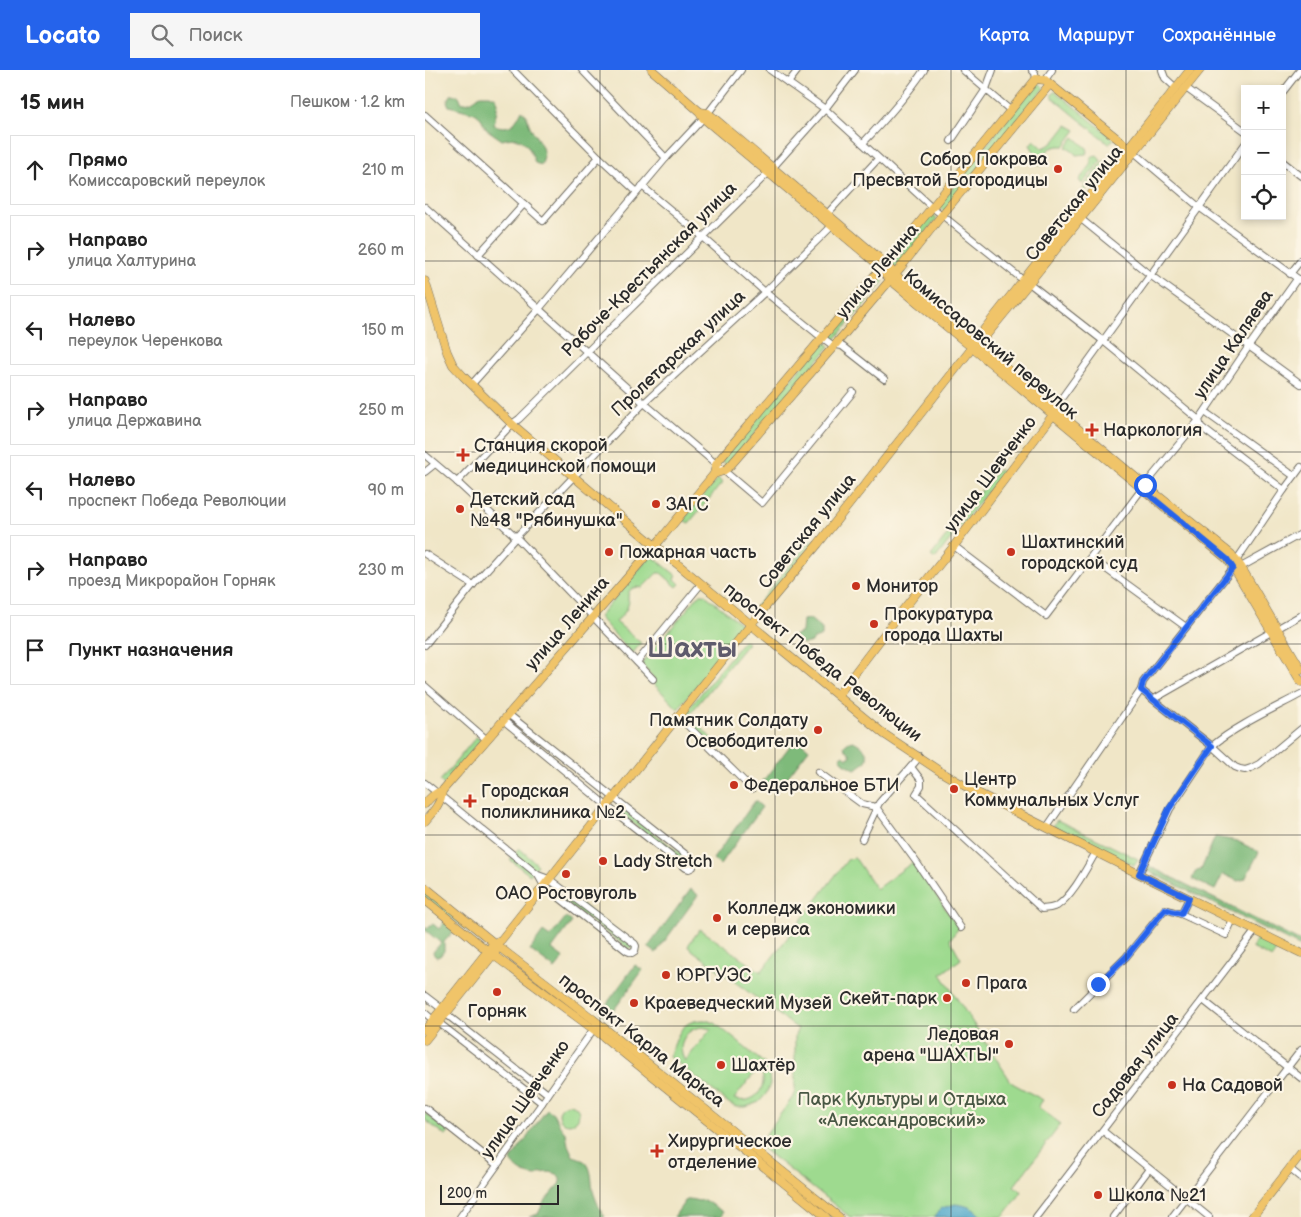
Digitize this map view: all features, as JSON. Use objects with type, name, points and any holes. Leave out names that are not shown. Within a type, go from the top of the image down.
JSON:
[{"type":"main road","name":"Комиссаровский переулок","points":[[652,70],[834,224],[879,258],[882,267],[973,347],[1055,412],[1227,559],[1237,565],[1301,682]]},
{"type":"main road","name":"Советская улица","points":[[1026,282],[1081,218],[1190,70]]},
{"type":"main road","name":"Советская улица","points":[[425,1040],[436,1021],[751,625],[818,544],[973,347],[1131,150],[1200,70]]},
{"type":"main road","points":[[1036,79],[1047,82],[1131,150]]},
{"type":"main road","name":"улица Ленина","points":[[714,474],[719,460],[932,207],[1036,79]]},
{"type":"main road","name":"улица Ленина","points":[[425,804],[431,797],[440,793],[655,545],[714,474],[729,467],[835,345],[893,277],[1047,82]]},
{"type":"main road","name":"Комиссаровский переулок","points":[[770,170],[827,214],[834,224]]},
{"type":"main road","name":"проспект Победа Революции","points":[[425,281],[450,358],[453,365],[463,376],[512,424],[701,584],[884,734],[972,790],[1301,953]]},
{"type":"main road","name":"улица Шевченко","points":[[838,695],[1055,412]]},
{"type":"main road","name":"Комиссаровский переулок","points":[[1274,631],[1301,669]]},
{"type":"main road","name":"улица Ленина","points":[[425,821],[439,804],[440,793]]},
{"type":"main road","name":"проспект Карла Маркса","points":[[425,887],[498,944],[826,1217]]},
{"type":"main road","name":"проспект Карла Маркса","points":[[425,900],[491,953],[595,1026],[839,1217]]},
{"type":"main road","name":"Советская улица","points":[[425,1030],[436,1021]]},
{"type":"main road","points":[[1252,1217],[1301,1154]]},
{"type":"street","points":[[581,70],[666,158]]},
{"type":"street","points":[[472,384],[539,310],[741,70]]},
{"type":"street","points":[[770,70],[825,109],[932,207],[1103,340],[1199,420],[1201,427],[1284,490]]},
{"type":"street","points":[[788,83],[798,70]]},
{"type":"street","name":"Рабоче-Крестьянская улица","points":[[457,482],[512,424],[770,170],[825,109],[855,70]]},
{"type":"street","points":[[863,143],[890,115],[924,70]]},
{"type":"street","points":[[963,70],[1010,110]]},
{"type":"street","points":[[951,141],[986,89],[993,70]]},
{"type":"street","points":[[1032,70],[1035,72],[1036,79]]},
{"type":"street","name":"улица Ленина","points":[[1047,82],[1052,70]]},
{"type":"street","points":[[1162,70],[1165,78],[1176,88]]},
{"type":"street","points":[[515,71],[599,157],[637,192]]},
{"type":"street","points":[[1286,88],[1298,72]]},
{"type":"street","points":[[1186,88],[1242,130]]},
{"type":"street","points":[[425,116],[543,221],[599,157]]},
{"type":"street","name":"улица Шевченко","points":[[1055,412],[1058,403],[1241,149]]},
{"type":"street","points":[[1131,150],[1199,207],[1299,280]]},
{"type":"street","points":[[827,214],[878,159]]},
{"type":"street","points":[[1286,164],[1301,176]]},
{"type":"street","points":[[642,186],[765,292],[831,344],[841,346],[884,379]]},
{"type":"street","points":[[478,255],[523,204]]},
{"type":"street","points":[[425,207],[644,404],[762,503],[853,392]]},
{"type":"street","points":[[1081,218],[1151,275],[1301,384]]},
{"type":"street","name":"Пролетарская улица","points":[[425,645],[473,585],[574,476],[644,404],[765,292],[834,224]]},
{"type":"street","points":[[1290,274],[1301,260]]},
{"type":"street","name":"улица Каляева","points":[[954,546],[1046,616],[1143,487],[1199,420],[1249,346],[1299,280]]},
{"type":"street","points":[[1205,412],[1294,476]]},
{"type":"street","points":[[425,455],[516,537],[653,679]]},
{"type":"street","points":[[425,472],[435,464]]},
{"type":"street","points":[[1047,827],[1141,690],[1143,682],[1237,565],[1284,490],[1301,467]]},
{"type":"street","points":[[1237,565],[1301,534]]},
{"type":"street","points":[[425,554],[473,585]]},
{"type":"street","points":[[1091,558],[1186,627]]},
{"type":"street","points":[[637,662],[701,584]]},
{"type":"street","points":[[1154,699],[1301,615]]},
{"type":"street","points":[[425,686],[486,739]]},
{"type":"street","points":[[1141,690],[1240,769],[1245,770],[1259,764],[1301,729]]},
{"type":"street","points":[[1139,874],[1169,809],[1212,746],[1301,694]]},
{"type":"street","points":[[505,717],[694,861],[693,867],[687,868],[607,806],[505,717]]},
{"type":"street","points":[[679,717],[752,789]]},
{"type":"street","points":[[862,839],[879,803],[919,756]]},
{"type":"street","points":[[911,767],[921,780],[921,786],[916,794],[1042,909],[1056,907],[1067,897],[1096,852]]},
{"type":"street","points":[[818,772],[862,804],[876,808],[961,928]]},
{"type":"street","points":[[425,783],[440,793],[538,875],[549,879],[635,944],[635,951],[627,952],[544,886],[538,875]]},
{"type":"street","points":[[1181,914],[1189,898]]},
{"type":"street","points":[[1074,1008],[1126,957],[1165,909],[1181,914],[1226,935],[1233,919]]},
{"type":"street","name":"Садовая улица","points":[[1038,1216],[1256,930]]},
{"type":"street","points":[[425,996],[548,1094]]},
{"type":"street","points":[[1203,1000],[1301,1078]]},
{"type":"street","points":[[425,1013],[542,1103]]},
{"type":"street","name":"улица Шевченко","points":[[459,1217],[595,1026]]},
{"type":"street","points":[[1172,1217],[1301,1050]]},
{"type":"street","points":[[425,1108],[497,1165]]},
{"type":"street","points":[[1103,1131],[1209,1217]]},
{"type":"street","points":[[1113,1217],[1149,1168]]},
{"type":"street","points":[[1290,1169],[1301,1178]]},
{"type":"green space","points":[[1037,82],[1044,88],[944,211],[938,206]]},
{"type":"green space","points":[[1055,91],[1114,139],[1109,144],[1051,96]]},
{"type":"green space","points":[[452,94],[459,96],[462,103],[472,101],[480,95],[490,95],[496,98],[498,103],[494,125],[504,127],[511,125],[522,110],[544,154],[541,165],[535,163],[525,142],[516,139],[502,140],[486,129],[481,118],[475,113],[449,106],[447,101]]},
{"type":"green space","points":[[1067,125],[1076,130],[1064,146],[1048,150],[1043,157],[1042,166],[1037,164],[1035,153],[1030,145],[1034,140],[1043,148],[1053,143]]},
{"type":"green space","points":[[1074,137],[1087,148],[1088,152],[1086,154],[1076,155],[1071,149],[1066,147]]},
{"type":"green space","points":[[1097,155],[1101,161],[1082,184],[1079,180],[1091,165],[1091,159]]},
{"type":"green space","points":[[1110,157],[1072,207],[1070,207],[1104,161]]},
{"type":"green space","points":[[931,214],[937,219],[897,268],[891,263]]},
{"type":"green space","points":[[879,276],[884,281],[833,342],[827,337]]},
{"type":"green space","points":[[824,341],[830,346],[727,466],[721,461]]},
{"type":"green space","points":[[998,469],[1003,472],[935,559],[931,556]]},
{"type":"green space","points":[[718,478],[722,483],[689,523],[683,520]]},
{"type":"green space","points":[[811,540],[814,542],[754,614],[751,612]]},
{"type":"green space","points":[[651,555],[677,576],[675,579],[680,584],[677,587],[661,573],[657,573],[642,588],[637,587],[629,592],[629,602],[625,612],[616,622],[641,643],[632,654],[599,617]]},
{"type":"green space","points":[[700,594],[704,594],[744,626],[678,709],[652,682],[654,679],[642,663]]},
{"type":"green space","points":[[810,619],[822,629],[822,636],[804,644],[795,640],[793,636],[802,632],[803,620]]},
{"type":"green space","points":[[744,640],[748,643],[689,715],[712,739],[708,742],[682,717]]},
{"type":"green space","points":[[476,737],[481,740],[444,785],[440,781]]},
{"type":"green space","points":[[796,738],[809,749],[776,792],[763,781]]},
{"type":"green space","points":[[853,741],[862,746],[867,754],[865,762],[855,769],[844,763],[840,757],[844,755],[847,758],[851,756],[844,746]]},
{"type":"green space","points":[[755,801],[762,807],[720,865],[713,859]]},
{"type":"green space","points":[[621,807],[692,863],[689,867],[617,811]]},
{"type":"green space","points":[[1057,820],[1138,859],[1134,865],[1053,826]]},
{"type":"green space","points":[[1215,837],[1237,841],[1259,852],[1245,879],[1238,881],[1223,874],[1215,890],[1192,879],[1196,871],[1201,870]]},
{"type":"green space","points":[[519,848],[538,865],[530,875],[510,860]]},
{"type":"green space","name":"Парк Культуры и Отдыха «Александровский»","points":[[855,858],[876,889],[913,862],[959,928],[950,939],[961,959],[941,974],[1012,1083],[1043,1100],[1038,1107],[1061,1124],[1014,1186],[1022,1192],[1003,1217],[850,1217],[758,1145],[795,1094],[795,1035],[798,1029],[688,947],[689,944],[700,929],[761,972],[848,859]]},
{"type":"green space","points":[[1149,866],[1301,942],[1301,947],[1146,870]]},
{"type":"green space","points":[[558,886],[632,944],[632,948],[629,949],[553,893]]},
{"type":"green space","points":[[691,889],[698,895],[656,953],[648,947]]},
{"type":"green space","points":[[425,890],[486,940],[483,944],[425,897]]},
{"type":"green space","points":[[566,917],[572,922],[552,949],[564,958],[555,969],[530,950],[543,932],[550,937]]},
{"type":"green space","points":[[445,921],[456,929],[444,942],[444,951],[440,956],[436,957],[433,952],[441,943],[425,930],[425,927],[427,929],[433,924],[439,929]]},
{"type":"green space","points":[[1258,936],[1301,958],[1301,963],[1276,950],[1272,958],[1252,948]]},
{"type":"green space","points":[[635,965],[643,970],[608,1018],[600,1013]]},
{"type":"green space","points":[[705,1020],[715,1023],[765,1064],[770,1084],[766,1094],[759,1102],[746,1107],[736,1107],[730,1104],[669,1056],[680,1031],[689,1023]],"holes":[[[702,1027],[711,1029],[685,1061],[681,1050],[683,1039],[690,1031]],[[759,1067],[763,1081],[759,1093],[748,1100],[734,1099]]]},
{"type":"green space","points":[[569,1104],[576,1107],[579,1114],[576,1121],[569,1124],[562,1121],[559,1114],[562,1107]]},
{"type":"green space","points":[[547,1109],[553,1113],[566,1134],[573,1156],[583,1160],[589,1167],[593,1191],[599,1208],[605,1217],[529,1217],[538,1214],[544,1202],[561,1183],[560,1179],[557,1174],[550,1172],[540,1173],[537,1176],[525,1174],[515,1167],[511,1160]]},
{"type":"green space","points":[[425,1113],[449,1132],[446,1136],[425,1120]]},
{"type":"green space","points":[[690,1199],[704,1200],[723,1212],[721,1217],[674,1217],[685,1201]]},
{"type":"water","points":[[955,1204],[970,1208],[982,1217],[934,1217],[942,1208]]},
{"type":"place","name":"Собор Покрова Пресвятой Богородицы","points":[[1058,169]]},
{"type":"place","name":"Наркология","points":[[1092,430]]},
{"type":"place","name":"Станция скорой медицинской помощи","points":[[463,455]]},
{"type":"place","name":"ЗАГС","points":[[656,504]]},
{"type":"place","name":"Детский сад №48 \"Рябинушка\"","points":[[460,509]]},
{"type":"place","name":"Пожарная часть","points":[[609,552]]},
{"type":"place","name":"Шахтинский городской суд","points":[[1011,552]]},
{"type":"place","name":"Монитор","points":[[856,586]]},
{"type":"place","name":"Прокуратура города Шахты","points":[[874,624]]},
{"type":"place","name":"Памятник Солдату Освободителю","points":[[818,730]]},
{"type":"place","name":"Федеральное БТИ","points":[[734,785]]},
{"type":"place","name":"Центр Коммунальных Услуг","points":[[954,789]]},
{"type":"place","name":"Городская поликлиника №2","points":[[470,801]]},
{"type":"place","name":"Lady Stretch","points":[[603,861]]},
{"type":"place","name":"ОАО Ростовуголь","points":[[566,874]]},
{"type":"place","name":"Колледж экономики и сервиса","points":[[717,918]]},
{"type":"place","name":"ЮРГУЭС","points":[[666,975]]},
{"type":"place","name":"Прага","points":[[966,983]]},
{"type":"place","name":"Горняк","points":[[497,992]]},
{"type":"place","name":"Скейт-парк","points":[[947,998]]},
{"type":"place","name":"Краеведческий Музей","points":[[634,1003]]},
{"type":"place","name":"Ледовая арена \"ШАХТЫ\"","points":[[1009,1044]]},
{"type":"place","name":"Шахтёр","points":[[721,1065]]},
{"type":"place","name":"На Садовой","points":[[1172,1085]]},
{"type":"place","name":"Хирургическое отделение","points":[[657,1151]]},
{"type":"place","name":"Школа №21","points":[[1098,1195]]},
{"type":"district","name":"Шахты","points":[[692,647]]},
{"type":"route","points":[[1098,984],[1126,957],[1165,909],[1181,914],[1189,898],[1139,874],[1169,809],[1212,746],[1141,690],[1143,682],[1233,568],[1227,559],[1142,489],[1145,485]]}]
